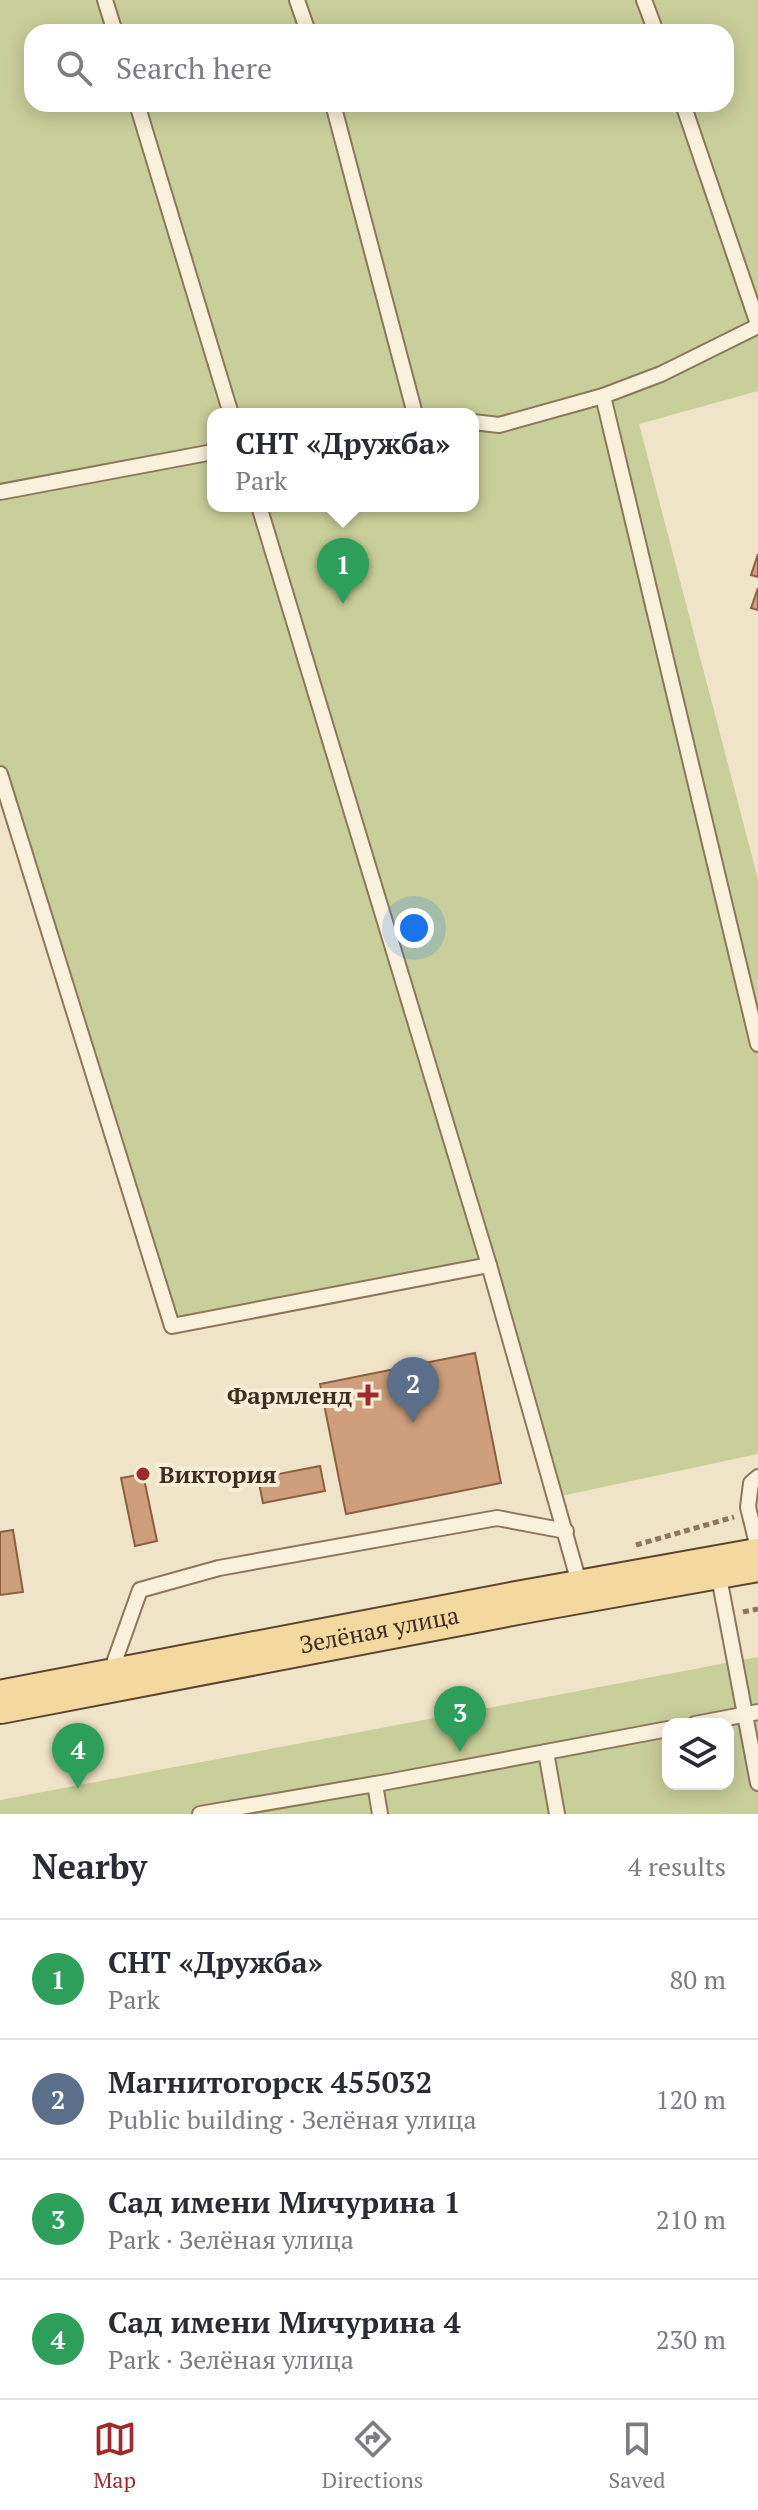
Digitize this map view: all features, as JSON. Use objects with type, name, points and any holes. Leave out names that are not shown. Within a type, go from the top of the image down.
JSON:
[{"type":"main road","name":"Зелёная улица","points":[[0,1702],[758,1560]]},
{"type":"lane","points":[[105,0],[112,24]]},
{"type":"lane","points":[[297,0],[305,24]]},
{"type":"lane","points":[[644,0],[653,24]]},
{"type":"lane","points":[[139,112],[229,408]]},
{"type":"lane","points":[[335,112],[413,408]]},
{"type":"lane","points":[[479,423],[499,425],[603,396],[661,374],[758,325],[686,112]]},
{"type":"lane","points":[[603,396],[758,1044]]},
{"type":"lane","points":[[0,492],[207,453]]},
{"type":"lane","points":[[261,512],[489,1265],[581,1591]]},
{"type":"lane","points":[[0,774],[172,1326],[489,1265]]},
{"type":"lane","points":[[758,1477],[751,1483],[748,1507],[758,1548]]},
{"type":"lane","points":[[108,1681],[140,1590],[219,1568],[497,1518],[566,1531]]},
{"type":"lane","points":[[717,1567],[752,1713],[758,1783]]},
{"type":"lane","points":[[726,1718],[752,1713]]},
{"type":"lane","points":[[200,1814],[662,1730]]},
{"type":"lane","points":[[546,1752],[557,1814]]},
{"type":"lane","points":[[375,1784],[380,1814]]},
{"type":"path","points":[[632,1546],[750,1513]]},
{"type":"green space","points":[[0,0],[758,0],[758,391],[639,424],[758,879],[758,1454],[561,1496],[488,1272],[168,1330],[0,785]]},
{"type":"green space","points":[[758,1657],[758,1814],[0,1814],[0,1800]]},
{"type":"building","points":[[758,554],[758,577],[751,575]]},
{"type":"building","points":[[758,588],[758,610],[751,608]]},
{"type":"building","points":[[475,1353],[501,1483],[346,1514],[320,1384]]},
{"type":"building","points":[[320,1466],[325,1491],[263,1503],[258,1478]]},
{"type":"building","points":[[143,1474],[157,1541],[135,1546],[121,1478]]},
{"type":"building","points":[[13,1530],[23,1592],[0,1595],[0,1532]]},
{"type":"place","name":"СНТ «Дружба»","points":[[343,604]]},
{"type":"place","name":"Фармленд","points":[[368,1395]]},
{"type":"place","name":"Магнитогорск 455032","points":[[413,1423]]},
{"type":"place","name":"Виктория","points":[[143,1474]]},
{"type":"place","name":"Сад имени Мичурина 1","points":[[460,1752]]},
{"type":"place","name":"Сад имени Мичурина 4","points":[[78,1789]]}]
